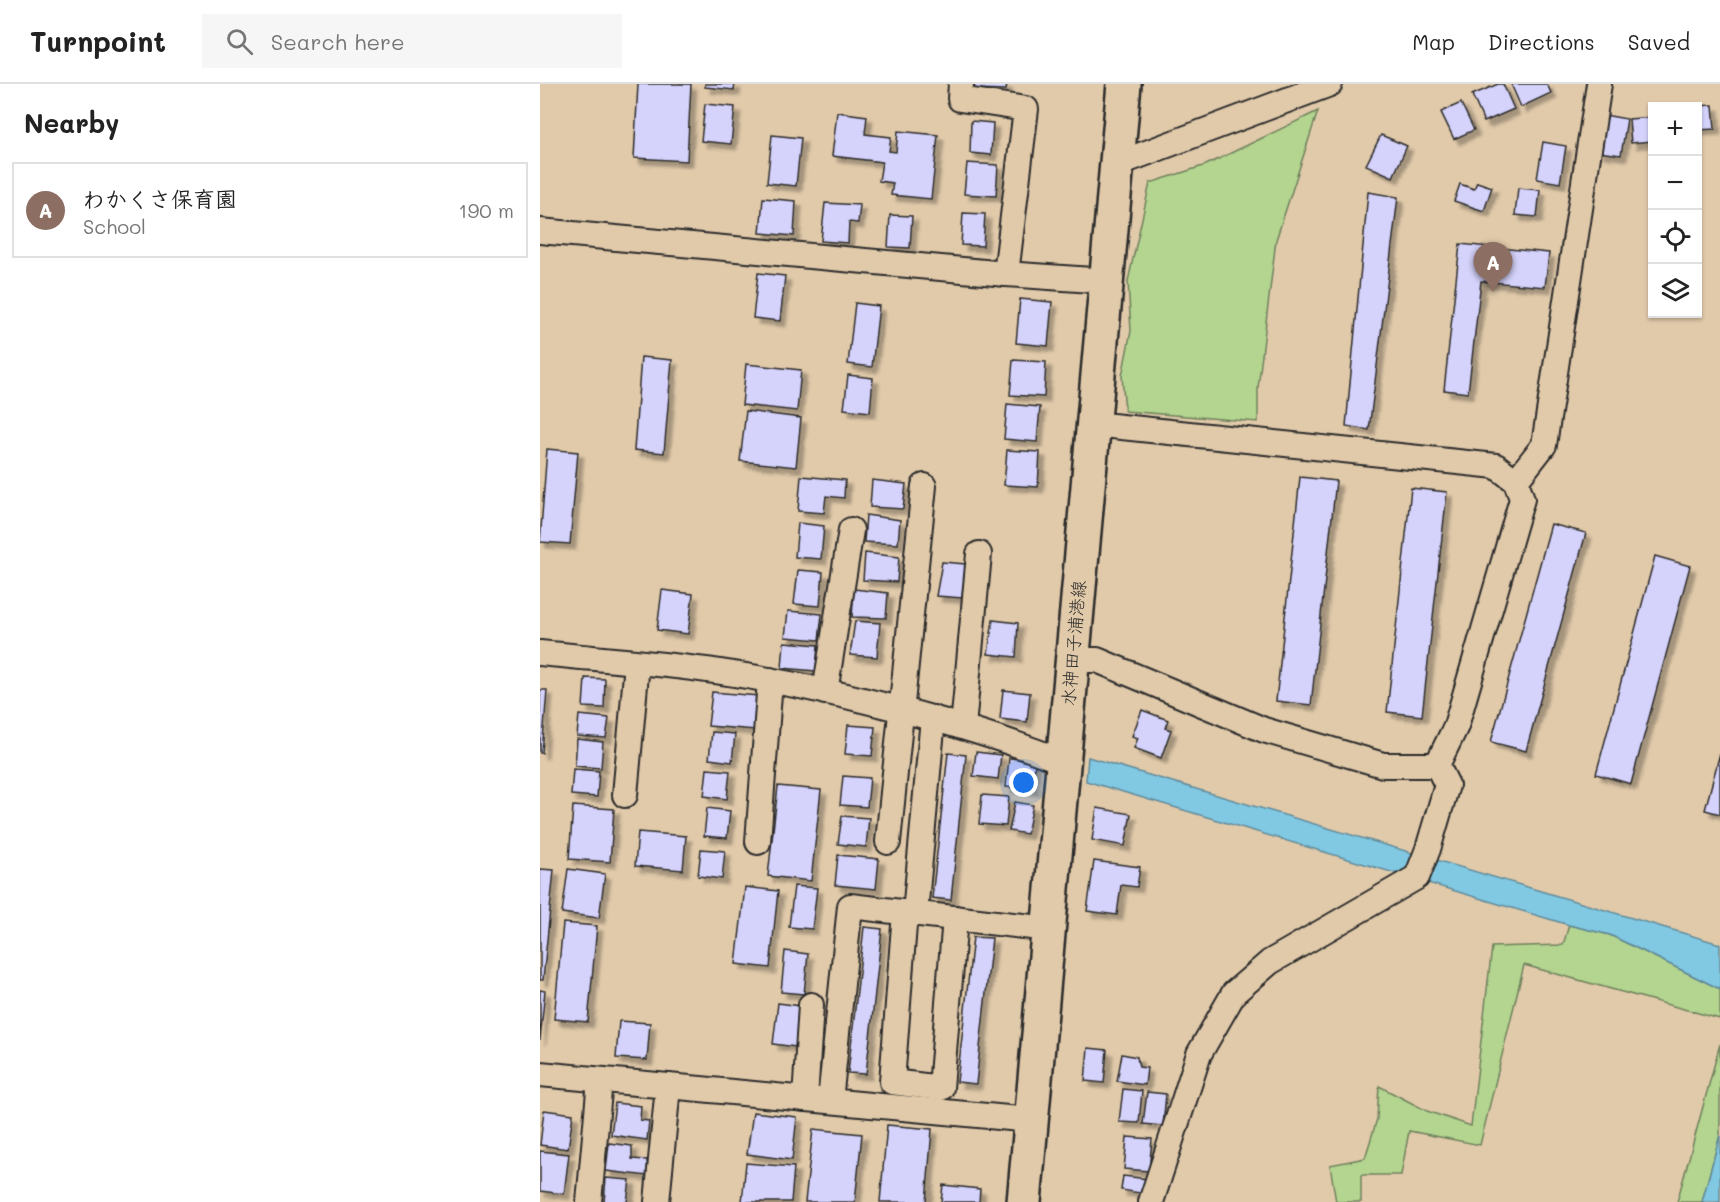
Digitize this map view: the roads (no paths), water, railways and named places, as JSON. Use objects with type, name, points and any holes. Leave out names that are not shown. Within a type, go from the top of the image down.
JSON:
[{"type":"main road","name":"水神田子浦港線","points":[[1024,1202],[1124,84]]},
{"type":"street","points":[[961,84],[960,99],[1026,109],[1006,274]]},
{"type":"street","points":[[1117,164],[1330,84]]},
{"type":"street","points":[[1516,481],[1544,446],[1599,84]]},
{"type":"street","points":[[540,231],[1006,274],[1107,281]]},
{"type":"street","points":[[1093,424],[1496,466],[1516,481],[1522,499],[1519,510],[1456,726],[1437,765]]},
{"type":"street","points":[[888,842],[924,486]]},
{"type":"street","points":[[825,692],[851,531]]},
{"type":"street","points":[[963,727],[979,554]]},
{"type":"street","points":[[540,653],[720,672],[770,680],[902,709],[1031,748],[1063,762]]},
{"type":"street","points":[[1072,660],[1097,660],[1264,730],[1383,765],[1437,765]]},
{"type":"street","points":[[625,795],[637,663]]},
{"type":"street","points":[[758,842],[770,680]]},
{"type":"street","points":[[933,718],[892,1082],[941,1088],[956,918]]},
{"type":"street","points":[[1151,1202],[1199,1054],[1234,993],[1270,962],[1421,866],[1447,785],[1437,765]]},
{"type":"street","points":[[830,1101],[850,906],[1049,929]]},
{"type":"street","points":[[805,1099],[811,1005]]},
{"type":"street","points":[[540,1074],[1031,1120]]},
{"type":"street","points":[[589,1202],[600,1080]]},
{"type":"street","points":[[657,1202],[668,1086]]},
{"type":"water","points":[[1088,757],[1720,944],[1720,989],[1610,935],[1569,925],[1086,781]]},
{"type":"water","points":[[1720,1135],[1720,1202],[1702,1202]]},
{"type":"place","name":"わかくさ保育園","points":[[1493,292]]}]
